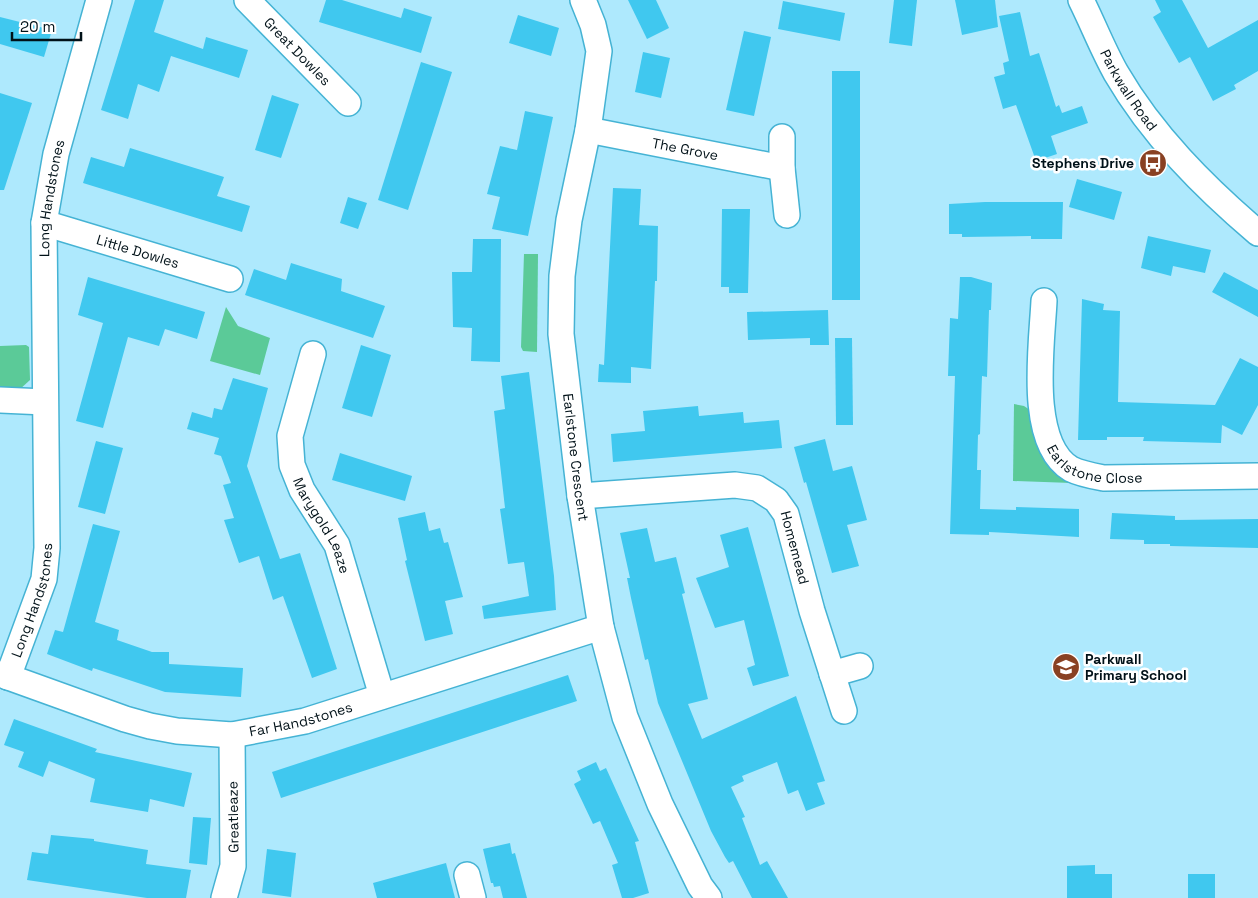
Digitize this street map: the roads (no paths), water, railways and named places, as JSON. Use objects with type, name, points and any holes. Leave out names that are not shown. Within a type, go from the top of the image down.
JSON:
[{"type":"street","name":"Long Handstones","points":[[4,675],[44,579],[47,548],[44,223],[56,154],[99,0]]},
{"type":"street","name":"Great Dowles","points":[[247,0],[348,103]]},
{"type":"street","name":"Earlstone Crescent","points":[[583,0],[593,24],[599,51],[588,130],[569,220],[562,276],[561,334],[580,496],[601,627],[625,717],[660,804],[700,886],[709,898]]},
{"type":"street","name":"Parkwall Road","points":[[1081,0],[1116,72],[1158,134],[1195,175],[1258,233]]},
{"type":"street","name":"The Grove","points":[[588,130],[782,168]]},
{"type":"street","points":[[782,137],[782,168],[787,215]]},
{"type":"street","name":"Little Dowles","points":[[44,223],[230,280]]},
{"type":"street","name":"Earlstone Close","points":[[1044,301],[1040,392],[1047,439],[1058,458],[1070,468],[1085,474],[1104,478],[1258,476]]},
{"type":"street","name":"Marygold Leaze","points":[[312,354],[290,436],[292,465],[302,490],[337,545],[382,696]]},
{"type":"street","points":[[0,400],[45,402]]},
{"type":"street","name":"Homemead","points":[[580,496],[735,485],[757,488],[776,500],[786,514],[844,711]]},
{"type":"street","name":"Far Handstones","points":[[4,675],[125,719],[150,726],[177,731],[232,735],[305,721],[601,627]]},
{"type":"street","points":[[832,674],[860,666]]},
{"type":"street","name":"Greatleaze","points":[[224,898],[233,866],[232,735]]},
{"type":"place","name":"Stephens Drive","points":[[1153,163]]},
{"type":"place","name":"Parkwall Primary School","points":[[1066,667]]}]
